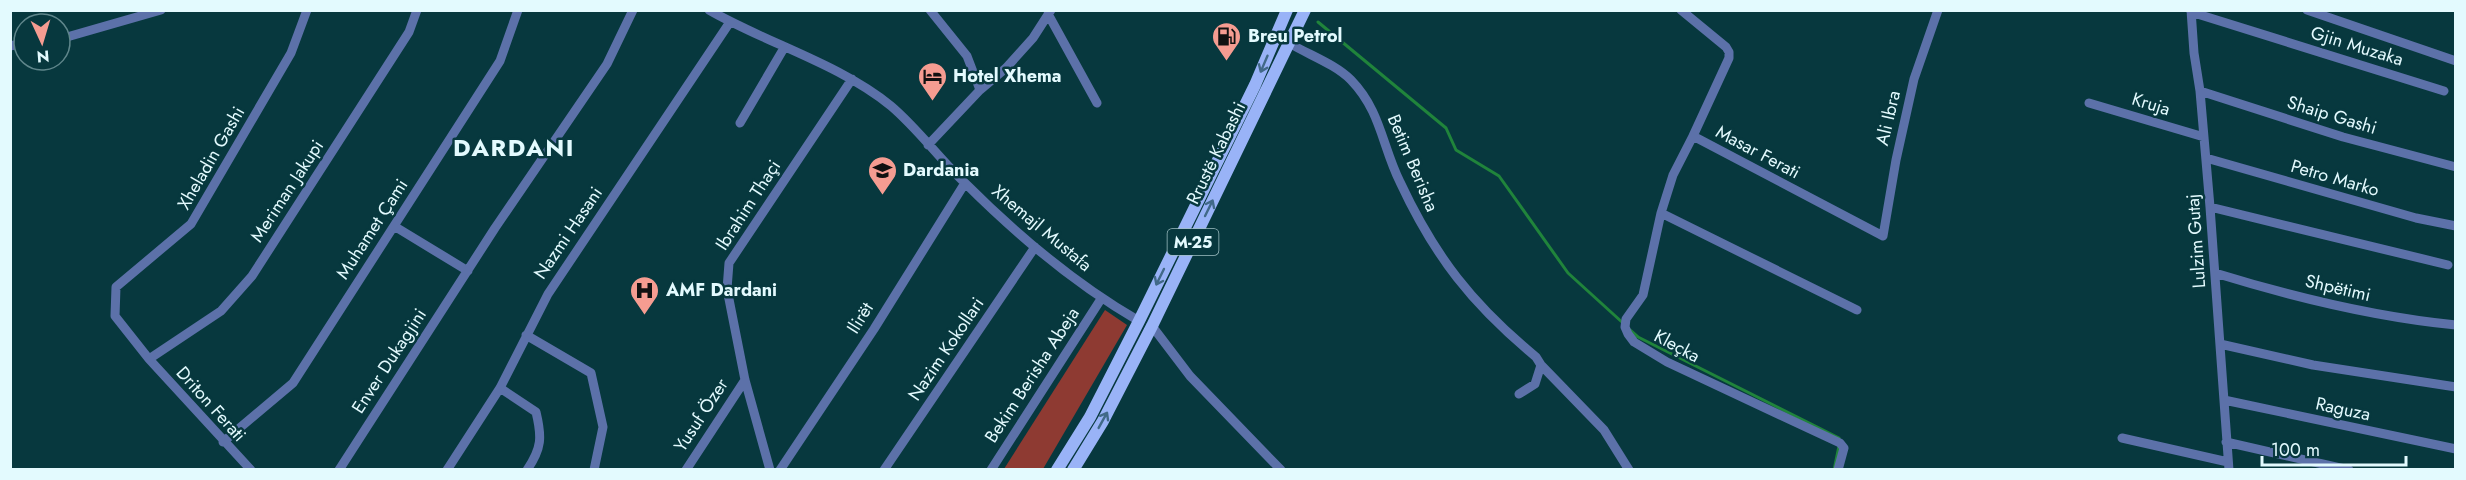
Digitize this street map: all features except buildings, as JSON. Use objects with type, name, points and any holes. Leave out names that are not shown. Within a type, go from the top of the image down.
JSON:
[{"type":"main road","name":"Rrustë Kabashi","points":[[1073,470],[1103,421],[1152,326],[1305,10]]},
{"type":"main road","name":"Rrustë Kabashi","points":[[1057,470],[1090,417],[1139,321],[1255,85],[1286,12]]},
{"type":"street","points":[[72,36],[161,10]]},
{"type":"street","name":"Xheladin Gashi","points":[[149,359],[115,316],[117,287],[191,224],[291,53],[307,10]]},
{"type":"street","name":"Meriman Jakupi","points":[[149,359],[221,311],[252,276],[409,32],[417,10]]},
{"type":"street","name":"Muhamet Çami","points":[[223,442],[292,383],[500,61],[518,10]]},
{"type":"street","name":"Enver Dukagjini","points":[[339,470],[468,271],[607,64],[633,10]]},
{"type":"street","name":"Xhemajl Mustafa","points":[[709,10],[852,79],[891,107],[965,183],[1035,247],[1101,299],[1139,321]]},
{"type":"street","points":[[930,10],[967,56],[980,90]]},
{"type":"street","name":"Masar Ferati","points":[[1681,10],[1729,52],[1693,136],[1883,236]]},
{"type":"street","name":"Ali Ibra","points":[[1883,236],[1896,160],[1914,79],[1938,10]]},
{"type":"street","points":[[2307,10],[2456,61]]},
{"type":"street","name":"Gjin Muzaka","points":[[2191,11],[2444,91]]},
{"type":"street","name":"Lulzim Gutaj","points":[[2191,11],[2210,207],[2228,466]]},
{"type":"street","points":[[928,145],[980,90],[1006,68],[1033,38],[1050,12],[1097,104]]},
{"type":"street","name":"Nazmi Hasani","points":[[447,470],[500,388],[548,294],[730,22]]},
{"type":"street","name":"Betim Berisha","points":[[1289,43],[1349,78],[1364,95],[1377,118],[1398,179],[1443,261],[1472,298],[1536,357],[1604,430],[1629,470]]},
{"type":"street","points":[[740,123],[784,48]]},
{"type":"street","name":"Ibrahim Thaçi","points":[[770,470],[745,380],[727,289],[729,263],[852,79]]},
{"type":"street","name":"Shaip Gashi","points":[[2200,92],[2343,137],[2456,167]]},
{"type":"street","name":"Kruja","points":[[2089,103],[2204,137]]},
{"type":"street","name":"Kleçka","points":[[1693,136],[1673,175],[1661,213],[1642,295],[1626,319],[1625,327],[1634,342],[1666,362],[1840,443],[1844,448],[1838,470]]},
{"type":"street","name":"Petro Marko","points":[[2206,158],[2416,218],[2456,226]]},
{"type":"street","name":"Ilirët","points":[[780,470],[874,328],[965,183]]},
{"type":"street","points":[[2210,207],[2448,265]]},
{"type":"street","points":[[1661,213],[1857,310]]},
{"type":"street","points":[[394,226],[468,271]]},
{"type":"street","name":"Nazim Kokollari","points":[[884,470],[1035,247]]},
{"type":"street","name":"Shpëtimi","points":[[2215,273],[2274,291],[2399,319],[2456,325]]},
{"type":"street","name":"Bekim Berisha Abeja","points":[[992,470],[1101,299]]},
{"type":"street","points":[[1152,326],[1190,376],[1281,470]]},
{"type":"street","points":[[526,335],[591,373],[603,427],[594,470]]},
{"type":"street","points":[[2220,344],[2340,369],[2456,387]]},
{"type":"street","name":"Driton Ferati","points":[[149,359],[250,470]]},
{"type":"street","points":[[1519,394],[1535,384],[1540,375],[1541,365]]},
{"type":"street","name":"Yusuf Özer","points":[[686,470],[745,380]]},
{"type":"street","points":[[500,388],[536,412],[541,435],[536,456],[527,470]]},
{"type":"street","name":"Raguza","points":[[2224,400],[2456,449]]},
{"type":"street","points":[[2122,438],[2228,466]]},
{"type":"street","points":[[2226,442],[2349,470]]},
{"type":"shaded area","points":[[1105,310],[1127,325],[1043,469],[1004,469]]},
{"type":"waterway","points":[[1318,22],[1446,128],[1456,150],[1499,176],[1568,273],[1623,323]]},
{"type":"waterway","points":[[1630,330],[1638,337],[1839,438]]},
{"type":"waterway","points":[[1834,470],[1839,446]]},
{"type":"place","name":"Breu Petrol","points":[[1227,62]]},
{"type":"place","name":"Hotel Xhema","points":[[932,102]]},
{"type":"place","name":"Dardania","points":[[882,196]]},
{"type":"place","name":"AMF Dardani","points":[[645,316]]},
{"type":"district","name":"DARDANI","points":[[514,147]]}]
